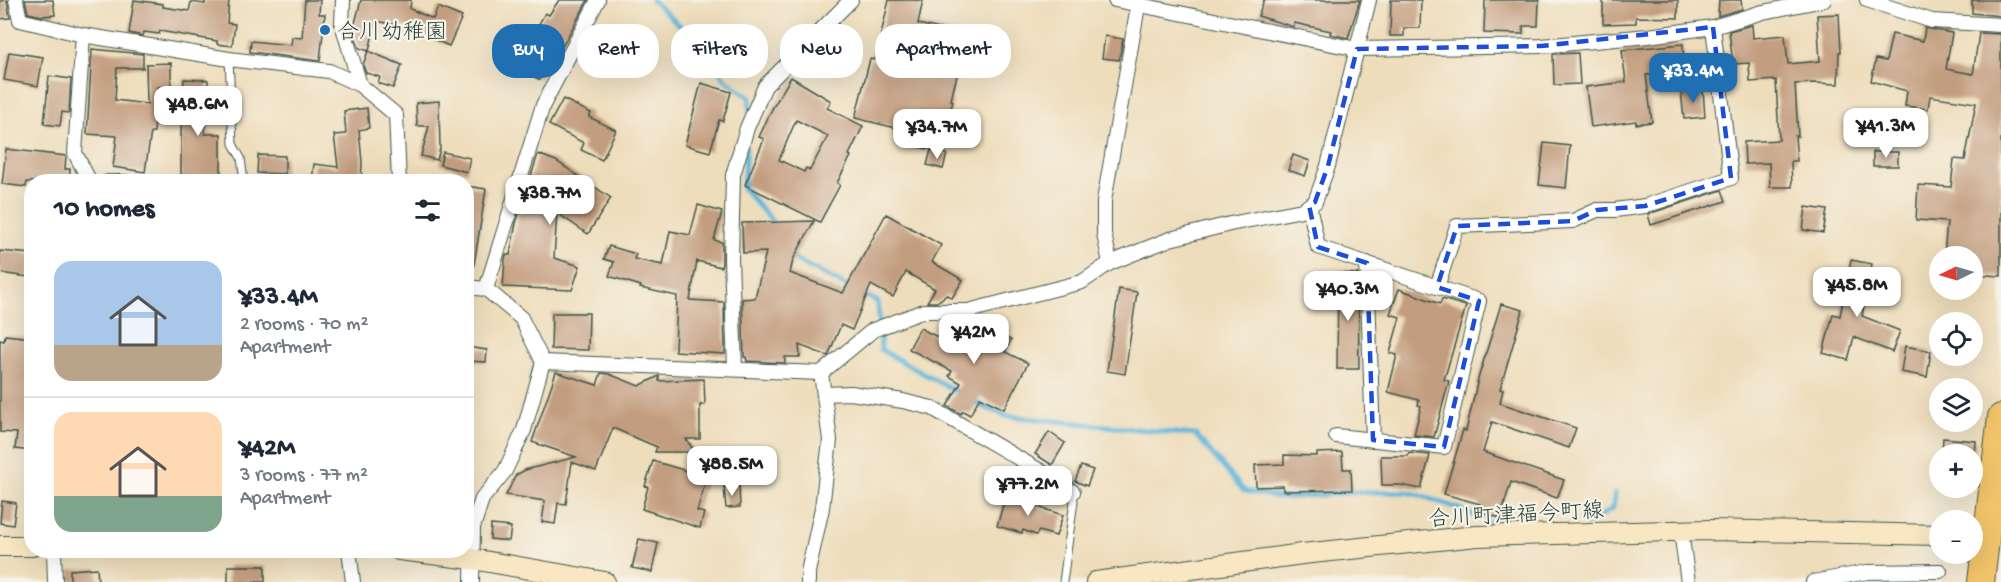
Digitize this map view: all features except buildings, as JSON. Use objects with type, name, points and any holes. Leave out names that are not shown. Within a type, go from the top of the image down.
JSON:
[{"type":"highway","points":[[1981,582],[2001,417]]},
{"type":"street","points":[[16,0],[20,20],[84,35],[229,59],[329,71],[360,85],[396,115],[399,174]]},
{"type":"street","points":[[343,0],[342,24],[360,85]]},
{"type":"street","points":[[486,290],[543,105],[598,0]]},
{"type":"street","points":[[735,369],[731,258],[733,175],[765,86],[850,0]]},
{"type":"street","points":[[1114,0],[1146,4],[1357,49],[1541,46],[1713,27],[1763,6],[1824,0]]},
{"type":"street","points":[[543,362],[821,373],[873,330],[914,314],[924,311],[968,310],[1061,288],[1082,282],[1110,263],[1170,239],[1302,210],[1315,202],[1328,166],[1369,0]]},
{"type":"street","points":[[1867,0],[1888,3],[1932,21],[2001,25]]},
{"type":"street","points":[[1110,263],[1104,234],[1104,201],[1146,4]]},
{"type":"street","points":[[1437,287],[1457,226],[1573,221],[1598,210],[1645,206],[1731,178],[1713,27]]},
{"type":"street","points":[[84,35],[75,153],[86,174]]},
{"type":"street","points":[[1309,205],[1318,247],[1479,301],[1444,447],[1336,436]]},
{"type":"street","points":[[1366,263],[1373,440]]},
{"type":"street","points":[[474,288],[486,290],[521,318],[543,362],[524,430],[505,471],[482,499],[474,524]]},
{"type":"street","points":[[808,582],[808,572],[822,508],[830,440],[821,373]]},
{"type":"street","points":[[824,394],[851,393],[903,400],[932,408],[1061,483],[1072,492]]},
{"type":"street","points":[[1681,531],[1688,582]]},
{"type":"street","name":"合川町津福今町線","points":[[1096,582],[1302,554],[1477,536],[1681,531],[1929,535]]},
{"type":"street","points":[[0,546],[24,546]]},
{"type":"street","points":[[54,558],[55,582]]},
{"type":"street","points":[[350,558],[353,582]]},
{"type":"street","points":[[464,558],[605,582]]},
{"type":"street","points":[[472,559],[472,582]]},
{"type":"street","points":[[1813,582],[1940,571]]},
{"type":"lane","points":[[229,59],[233,144],[241,158],[243,174]]},
{"type":"lane","points":[[1063,582],[1074,501],[1072,492]]},
{"type":"highlighted area","points":[[1713,27],[1731,178],[1645,206],[1597,210],[1573,221],[1457,226],[1437,287],[1479,301],[1444,447],[1373,440],[1367,263],[1318,247],[1309,205],[1315,202],[1328,166],[1357,49],[1541,46]]},
{"type":"waterway","points":[[652,0],[708,51],[724,78],[750,98],[750,109]]},
{"type":"waterway","points":[[746,148],[743,188],[771,220],[774,227]]},
{"type":"waterway","points":[[790,255],[852,289]]},
{"type":"waterway","points":[[861,293],[878,302],[881,350],[961,394]]},
{"type":"waterway","points":[[971,400],[1007,416],[1196,435],[1244,491],[1283,498],[1355,492],[1405,492],[1457,508],[1486,521],[1517,526]]},
{"type":"waterway","points":[[1587,525],[1613,508],[1615,493]]},
{"type":"place","name":"合川幼稚園","points":[[325,30]]}]
